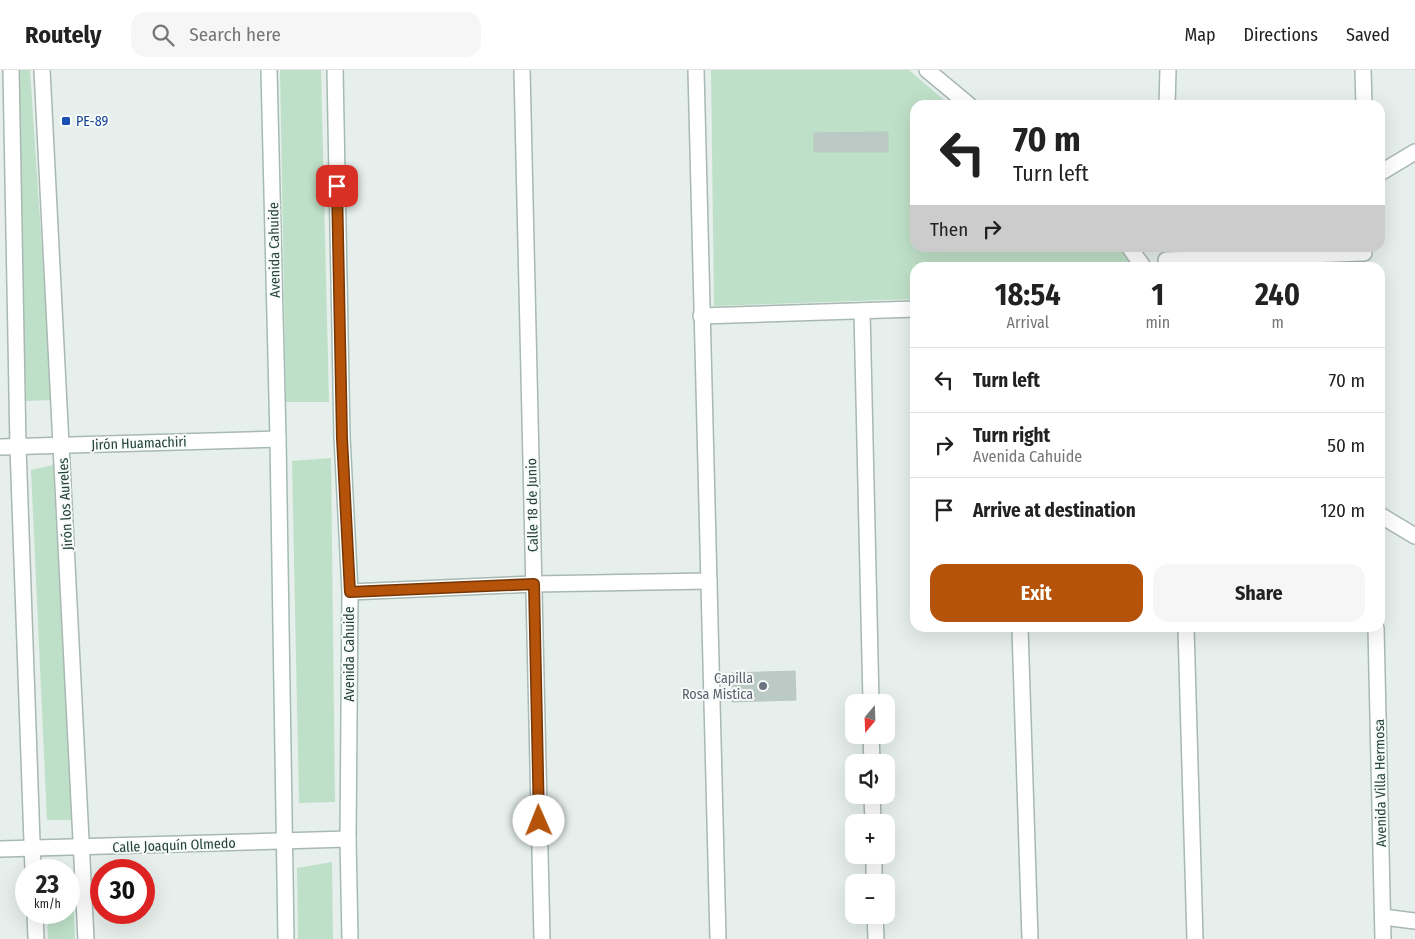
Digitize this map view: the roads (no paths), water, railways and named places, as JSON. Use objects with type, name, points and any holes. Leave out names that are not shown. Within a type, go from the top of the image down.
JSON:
[{"type":"street","points":[[11,70],[18,446],[32,859]]},
{"type":"street","name":"Jirón los Aureles","points":[[42,70],[83,848],[86,939]]},
{"type":"street","name":"Avenida Cahuide","points":[[269,70],[278,439],[286,939]]},
{"type":"street","name":"Avenida Cahuide","points":[[335,70],[342,438],[350,592],[348,839],[350,939]]},
{"type":"street","name":"Calle 18 de Junio","points":[[522,70],[542,939]]},
{"type":"street","points":[[696,70],[718,939]]},
{"type":"street","points":[[927,70],[963,100]]},
{"type":"street","points":[[1167,100],[1168,70]]},
{"type":"street","points":[[1364,70],[1364,100]]},
{"type":"street","points":[[1385,171],[1415,152]]},
{"type":"street","points":[[1166,258],[1364,256]]},
{"type":"street","points":[[701,316],[910,309]]},
{"type":"street","points":[[862,311],[870,694]]},
{"type":"street","name":"Jirón Huamachiri","points":[[0,447],[278,439]]},
{"type":"street","points":[[1385,518],[1415,536]]},
{"type":"street","points":[[350,592],[534,584],[710,581]]},
{"type":"street","points":[[1020,632],[1030,939]]},
{"type":"street","points":[[1186,632],[1195,939]]},
{"type":"street","name":"Avenida Villa Hermosa","points":[[1376,632],[1383,939]]},
{"type":"street","name":"Calle Joaquín Olmedo","points":[[0,849],[348,839]]},
{"type":"street","points":[[1383,917],[1415,921]]},
{"type":"street","points":[[35,924],[36,939]]},
{"type":"street","points":[[875,924],[876,939]]},
{"type":"place","name":"PE-89","points":[[66,121]]},
{"type":"place","name":"Capilla Rosa Mistica","points":[[763,686]]}]
